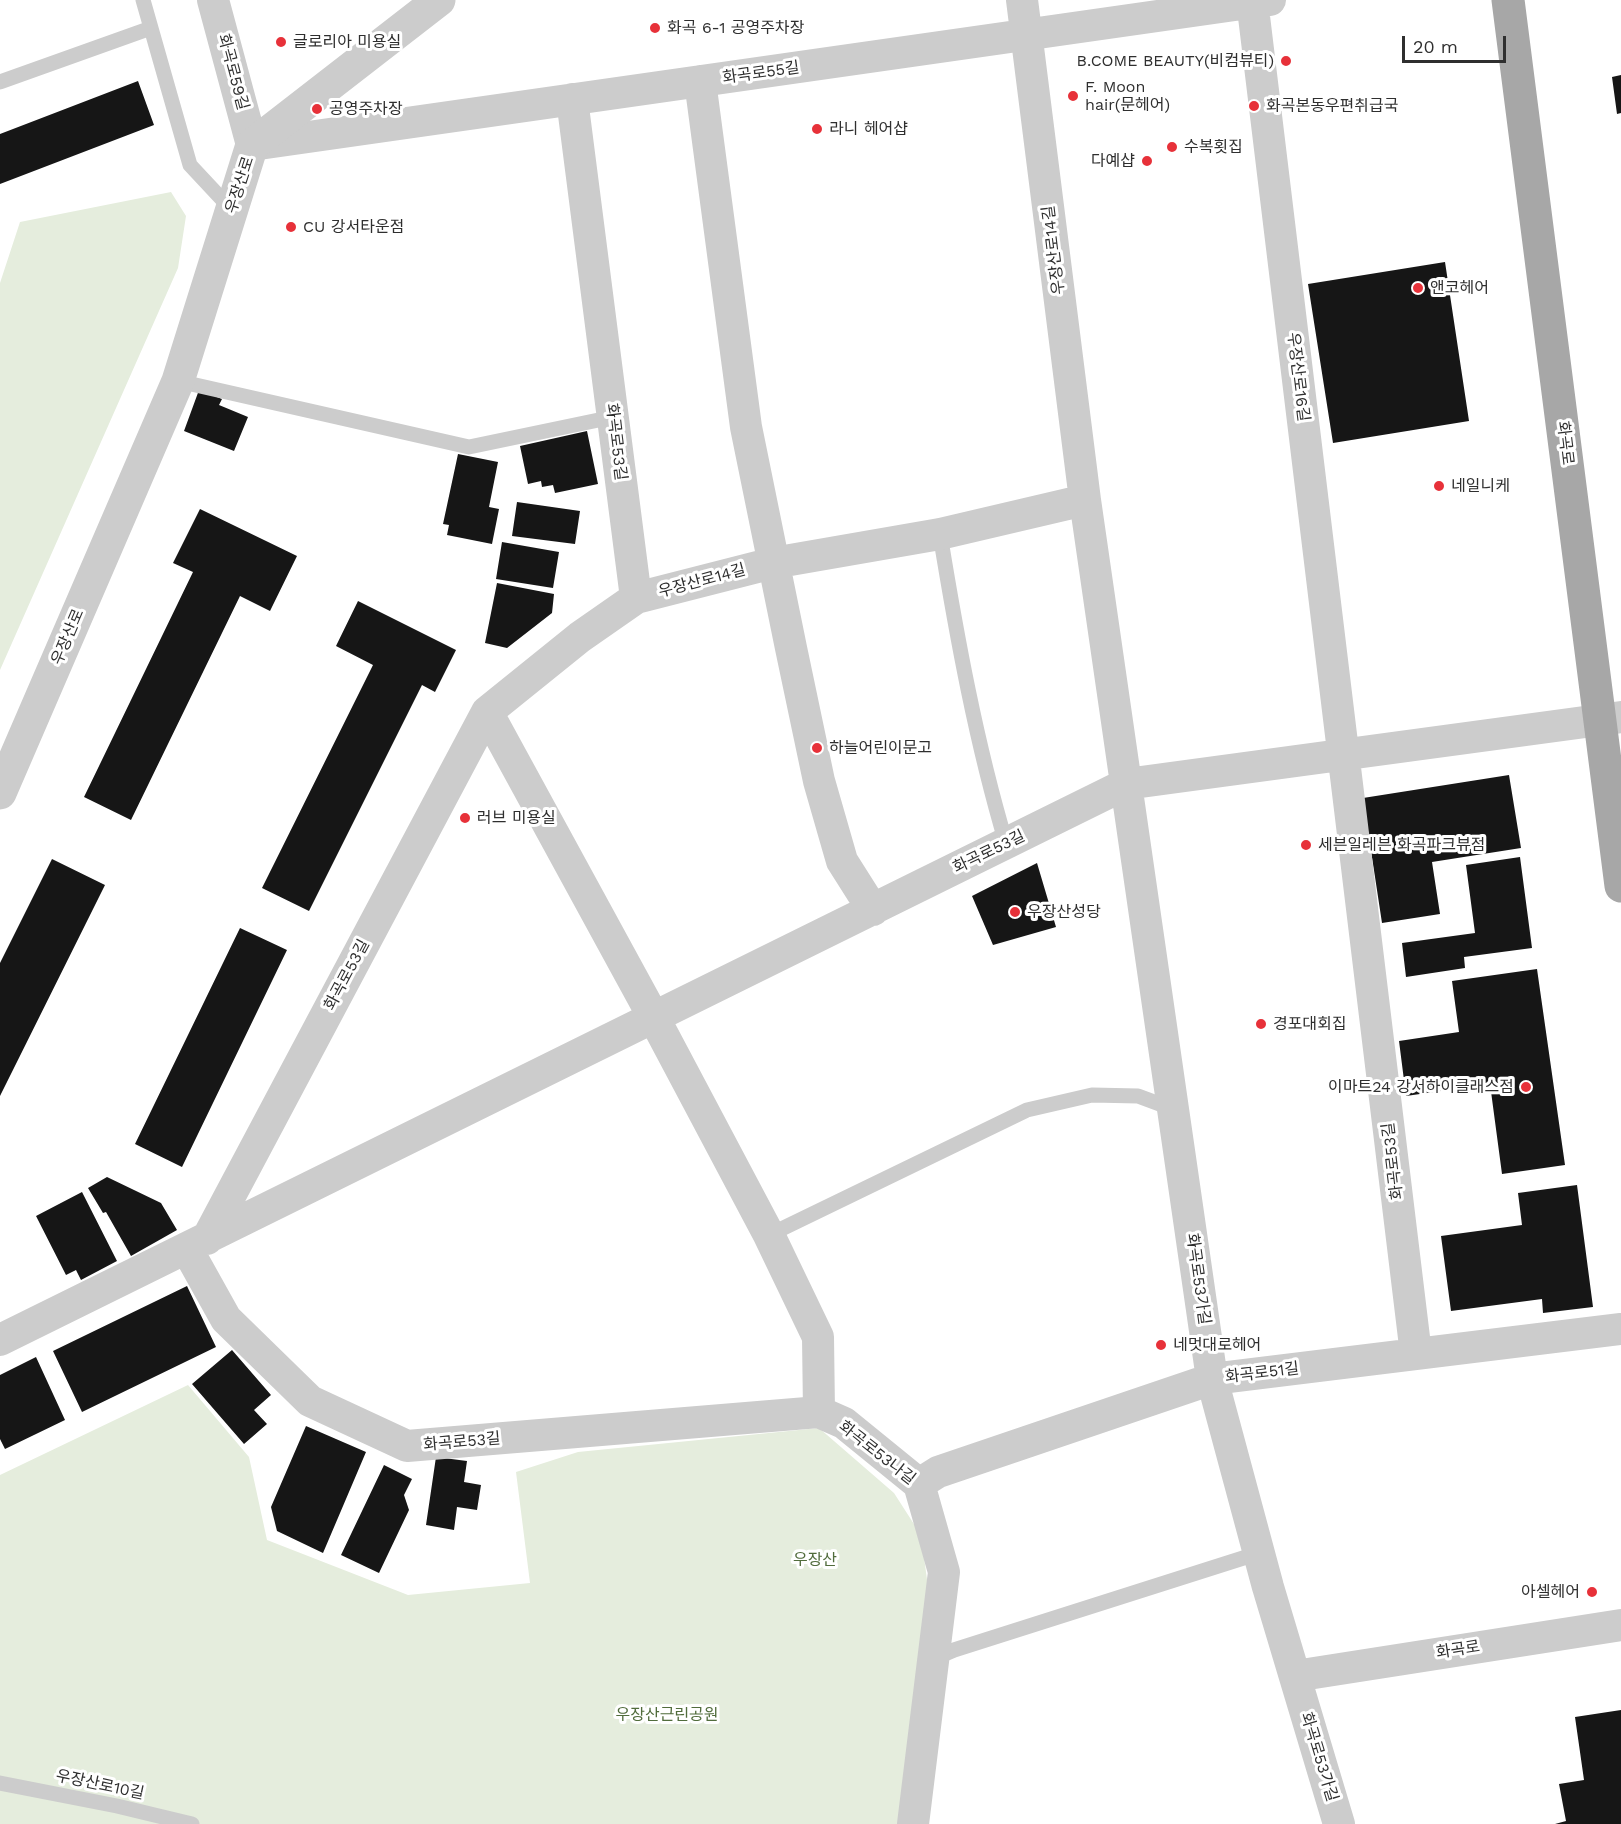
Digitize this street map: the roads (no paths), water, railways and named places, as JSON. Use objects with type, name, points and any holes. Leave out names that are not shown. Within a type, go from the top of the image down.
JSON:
[{"type":"main road","name":"화곡로","points":[[1508,0],[1610,718],[1621,886]]},
{"type":"street","name":"화곡로59길","points":[[213,0],[252,145]]},
{"type":"street","name":"우장산로","points":[[0,793],[178,381],[252,145],[439,0]]},
{"type":"street","name":"우장산로14길","points":[[1022,0],[1084,500],[1126,784]]},
{"type":"street","name":"화곡로55길","points":[[252,145],[1258,1]]},
{"type":"street","name":"우장산로16길","points":[[1258,1],[1345,754]]},
{"type":"street","points":[[700,81],[746,427],[773,563],[826,811],[842,861],[873,910]]},
{"type":"street","name":"화곡로53길","points":[[572,99],[636,598],[580,637],[487,712],[197,1244],[226,1319],[310,1401],[407,1446],[819,1412]]},
{"type":"street","name":"우장산로14길","points":[[636,598],[773,563],[940,534],[1084,500]]},
{"type":"street","points":[[487,712],[654,1018]]},
{"type":"street","name":"화곡로53길","points":[[0,1340],[1126,784],[1610,718]]},
{"type":"street","name":"화곡로53길","points":[[1345,754],[1416,1354]]},
{"type":"street","name":"화곡로53가길","points":[[1126,784],[1212,1379],[1259,1552],[1339,1824]]},
{"type":"street","name":"화곡로53나길","points":[[654,1018],[769,1235],[819,1337],[819,1412],[844,1423],[919,1484],[944,1572],[913,1824]]},
{"type":"street","name":"화곡로51길","points":[[919,1484],[938,1472],[1212,1379],[1621,1329]]},
{"type":"street","name":"화곡로","points":[[1295,1676],[1621,1625]]},
{"type":"lane","points":[[143,0],[190,165],[232,210]]},
{"type":"lane","points":[[0,82],[151,28]]},
{"type":"lane","points":[[178,381],[469,447],[613,417]]},
{"type":"lane","points":[[940,534],[974,722],[1006,843]]},
{"type":"lane","points":[[769,1235],[1028,1110],[1092,1095],[1138,1096],[1173,1108]]},
{"type":"lane","points":[[933,1659],[1259,1552]]},
{"type":"lane","name":"우장산로10길","points":[[0,1783],[117,1806],[192,1824]]},
{"type":"place","name":"화곡 6-1 공영주차장","points":[[655,28]]},
{"type":"place","name":"글로리아 미용실","points":[[281,42]]},
{"type":"place","name":"B.COME BEAUTY(비컴뷰티)","points":[[1286,61]]},
{"type":"place","name":"F. Moon hair(문헤어)","points":[[1073,96]]},
{"type":"place","name":"화곡본동우편취급국","points":[[1254,106]]},
{"type":"place","name":"공영주차장","points":[[317,109]]},
{"type":"place","name":"라니 헤어샵","points":[[817,129]]},
{"type":"place","name":"수복횟집","points":[[1172,147]]},
{"type":"place","name":"다예샵","points":[[1147,161]]},
{"type":"place","name":"CU 강서타운점","points":[[291,227]]},
{"type":"place","name":"앤코헤어","points":[[1418,288]]},
{"type":"place","name":"네일니케","points":[[1439,486]]},
{"type":"place","name":"하늘어린이문고","points":[[817,748]]},
{"type":"place","name":"러브 미용실","points":[[465,818]]},
{"type":"place","name":"세븐일레븐 화곡파크뷰점","points":[[1306,845]]},
{"type":"place","name":"우장산성당","points":[[1015,912]]},
{"type":"place","name":"경포대회집","points":[[1261,1024]]},
{"type":"place","name":"이마트24 강서하이클래스점","points":[[1526,1087]]},
{"type":"place","name":"네멋대로헤어","points":[[1161,1345]]},
{"type":"place","name":"아셀헤어","points":[[1592,1592]]},
{"type":"park label","name":"우장산","points":[[815,1560]]},
{"type":"park label","name":"우장산근린공원","points":[[667,1715]]}]
